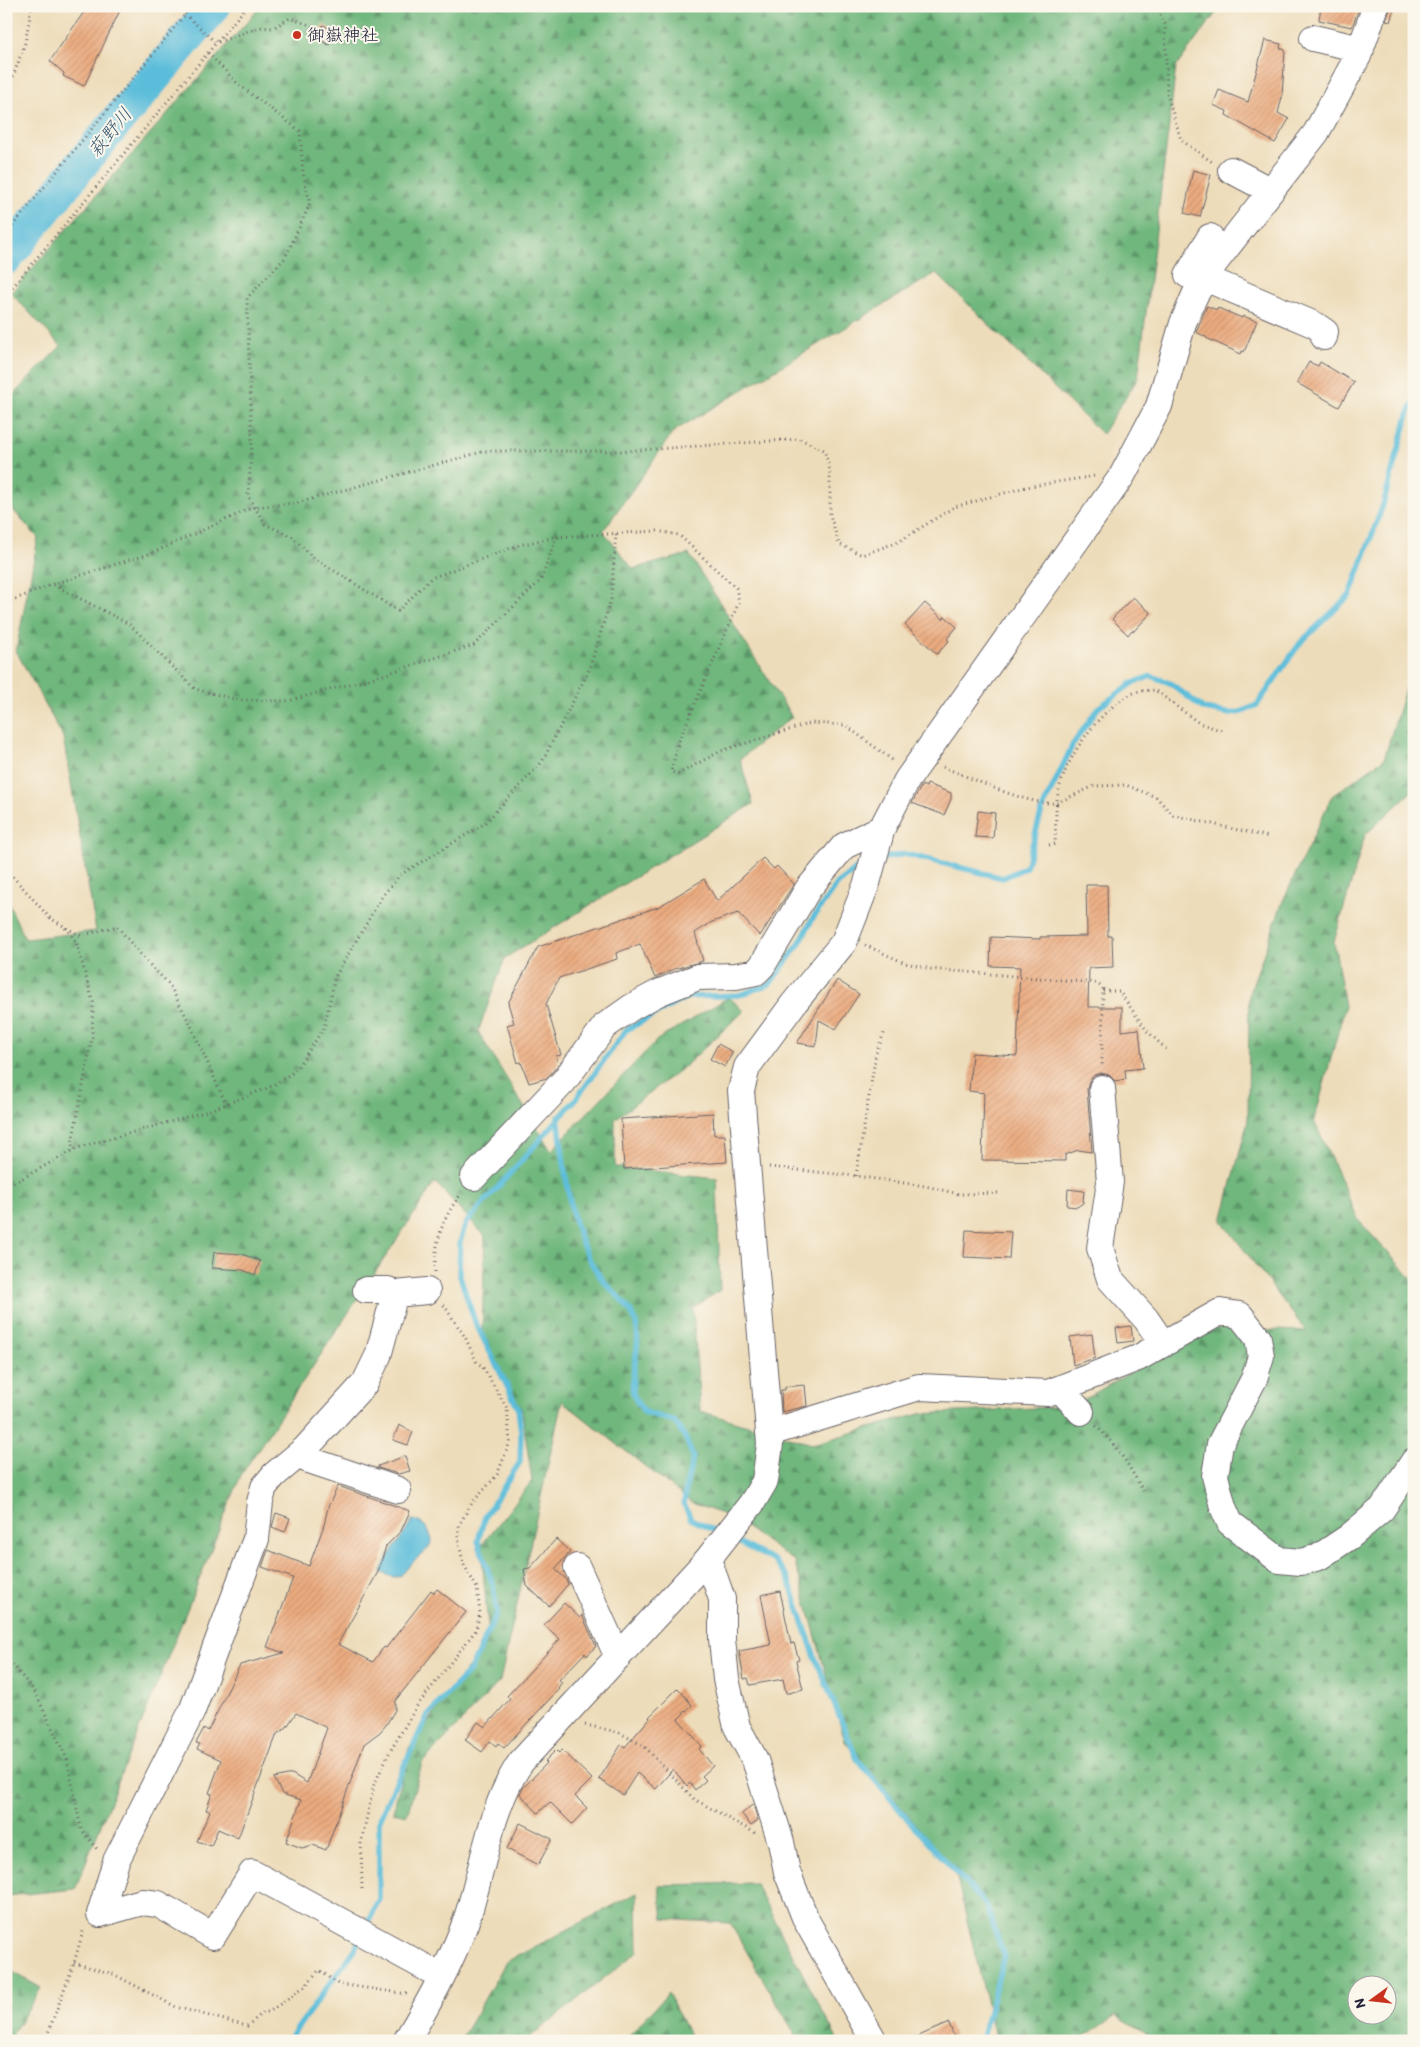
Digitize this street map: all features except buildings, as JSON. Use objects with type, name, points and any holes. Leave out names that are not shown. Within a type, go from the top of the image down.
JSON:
[{"type":"street","points":[[406,2041],[436,1987],[466,1921],[493,1826],[509,1780],[521,1762],[562,1720],[711,1555],[752,1504],[765,1481],[770,1444],[741,1091],[747,1067],[794,1003],[844,942],[876,849],[917,766],[1122,476],[1159,406],[1183,323],[1199,288],[1273,194],[1316,133],[1361,49],[1376,6]]},
{"type":"street","points":[[1313,38],[1361,49]]},
{"type":"street","points":[[1231,170],[1273,194]]},
{"type":"street","points":[[1210,237],[1189,274],[1182,292],[1199,288],[1315,325],[1325,332],[1324,337]]},
{"type":"street","points":[[474,1177],[564,1081],[606,1026],[645,1000],[698,977],[736,976],[756,972],[762,966],[808,889],[844,846],[876,849]]},
{"type":"street","points":[[1102,1088],[1110,1182],[1100,1248],[1110,1279],[1146,1319],[1163,1344]]},
{"type":"street","points":[[100,1914],[116,1861],[192,1711],[256,1539],[260,1502],[264,1488],[274,1475],[299,1454],[365,1383],[379,1377],[378,1356],[417,1293],[366,1290]]},
{"type":"street","points":[[769,1433],[919,1386],[1048,1393],[1138,1358],[1220,1312],[1240,1315],[1258,1338],[1261,1356],[1254,1380],[1220,1444],[1215,1476],[1223,1507],[1230,1523],[1279,1560],[1301,1562],[1319,1557],[1349,1537],[1382,1509],[1414,1461]]},
{"type":"street","points":[[1060,1389],[1081,1412]]},
{"type":"street","points":[[299,1454],[398,1490]]},
{"type":"street","points":[[711,1555],[722,1600],[722,1639],[726,1679],[738,1727],[755,1760],[781,1842],[787,1872],[806,1920],[874,2041]]},
{"type":"street","points":[[577,1567],[618,1658]]},
{"type":"street","points":[[100,1914],[142,1902],[158,1904],[213,1936],[252,1873],[393,1950],[436,1987]]},
{"type":"path","points":[[6,90],[10,85],[25,43],[32,6]]},
{"type":"path","points":[[6,234],[186,14],[190,6]]},
{"type":"path","points":[[6,295],[247,6]]},
{"type":"path","points":[[1155,6],[1165,24],[1167,94],[1181,140],[1208,161],[1231,170]]},
{"type":"path","points":[[186,14],[216,43]]},
{"type":"path","points":[[216,43],[259,27],[273,28],[290,18],[320,28],[346,43]]},
{"type":"path","points":[[208,53],[238,84],[300,131],[303,173],[310,204],[285,258],[247,298],[252,445],[248,496],[265,524],[293,537],[311,556],[398,611],[431,578],[519,545],[556,538],[656,531],[679,536],[736,588],[739,602],[678,743],[671,772],[678,774],[721,751],[811,723],[845,725],[917,766],[1026,799],[1057,804],[1094,786],[1126,785],[1156,797],[1173,815],[1269,837]]},
{"type":"path","points":[[6,603],[53,584],[152,553],[254,507],[297,503],[485,451],[626,451],[800,439],[824,450],[830,470],[830,516],[839,544],[862,555],[898,542],[954,507],[1026,487],[1111,473],[1122,476]]},
{"type":"path","points":[[6,1189],[10,1184],[73,1150],[208,1111],[270,1087],[295,1071],[324,1028],[335,977],[383,895],[400,875],[484,824],[542,762],[589,670],[611,599],[616,534]]},
{"type":"path","points":[[53,584],[130,624],[195,689],[238,700],[288,701],[380,676],[474,645],[541,580],[556,538]]},
{"type":"path","points":[[1049,844],[1055,844],[1058,792],[1073,755],[1098,720],[1123,699],[1138,692],[1155,690],[1199,723],[1222,731]]},
{"type":"path","points":[[6,869],[50,918],[81,936],[117,926],[145,960],[169,984],[192,1026],[226,1104]]},
{"type":"path","points":[[63,926],[76,941],[93,1002],[92,1037],[72,1144],[73,1150]]},
{"type":"path","points":[[846,937],[905,963],[931,969],[1096,983],[1103,988],[1102,1088]]},
{"type":"path","points":[[1103,991],[1119,991],[1147,1031],[1166,1049]]},
{"type":"path","points":[[856,1176],[876,1053],[885,1031]]},
{"type":"path","points":[[746,1166],[781,1167],[856,1176],[925,1186],[959,1194],[999,1194]]},
{"type":"path","points":[[362,1888],[361,1843],[374,1785],[388,1755],[417,1706],[476,1630],[480,1613],[477,1588],[463,1563],[458,1537],[459,1525],[472,1503],[497,1475],[510,1442],[506,1408],[482,1366],[477,1363],[465,1337],[443,1304],[417,1293],[435,1259],[439,1235],[448,1212],[474,1177]]},
{"type":"path","points":[[1081,1412],[1109,1437],[1132,1471],[1142,1491]]},
{"type":"path","points":[[6,1657],[35,1692],[67,1760],[81,1829],[101,1854],[116,1861]]},
{"type":"path","points":[[562,1720],[618,1732],[644,1746],[694,1799],[769,1841],[781,1842]]},
{"type":"path","points":[[45,2041],[74,1963],[85,1925],[100,1914]]},
{"type":"path","points":[[74,1963],[113,1974],[176,2007],[247,2026],[264,2012],[269,2012],[305,1986],[319,1970],[338,1984],[436,1987]]},
{"type":"green space","points":[[261,6],[1221,6],[1176,67],[1138,378],[1102,434],[936,273],[674,431],[603,531],[633,569],[689,554],[792,717],[740,759],[753,804],[505,958],[478,1032],[551,1151],[657,1040],[729,997],[744,1011],[685,1066],[615,1119],[615,1167],[717,1178],[720,1290],[693,1308],[700,1411],[812,1444],[920,1414],[1072,1406],[1208,1328],[1306,1331],[1222,1221],[1248,1120],[1249,994],[1283,901],[1332,796],[1384,759],[1411,669],[1414,672],[1414,789],[1365,835],[1334,942],[1345,1006],[1314,1121],[1359,1221],[1414,1281],[1414,2041],[1159,2041],[1116,2016],[1076,2041],[996,2041],[955,1870],[845,1742],[795,1562],[733,1518],[692,1503],[562,1401],[500,1681],[422,1763],[407,1815],[393,1812],[409,1748],[489,1639],[481,1546],[532,1481],[522,1411],[482,1332],[485,1236],[435,1182],[241,1475],[75,1889],[6,1896],[6,898],[25,939],[96,931],[63,737],[16,651],[38,538],[6,502],[6,402],[61,346],[11,293]]},
{"type":"green space","points":[[755,1883],[838,2041],[799,2041],[730,1923],[663,1919],[659,1885]]},
{"type":"green space","points":[[637,1893],[638,1951],[530,2037],[529,2041],[460,2041],[506,1962]]},
{"type":"green space","points":[[6,1968],[41,1988],[8,2041],[6,2041]]},
{"type":"green space","points":[[668,1993],[692,2041],[624,2041]]},
{"type":"water","points":[[412,1520],[423,1524],[427,1529],[432,1540],[428,1548],[401,1576],[393,1577],[381,1572],[388,1558]]},
{"type":"waterway","name":"萩野川","points":[[6,258],[83,162],[214,6]]},
{"type":"waterway","points":[[880,859],[905,854],[1003,878],[1026,867],[1042,810],[1073,744],[1098,708],[1131,684],[1151,676],[1170,683],[1204,709],[1231,714],[1257,705],[1300,643],[1350,595],[1383,505],[1408,415],[1414,401]]},
{"type":"waterway","points":[[365,1928],[379,1899],[379,1819],[428,1715],[470,1670],[497,1613],[493,1585],[478,1541],[485,1516],[520,1462],[521,1433],[518,1408],[475,1322],[459,1273],[460,1242],[466,1223],[576,1099],[626,1030],[687,997],[739,995],[770,984],[799,944],[813,918],[837,884],[864,863]]},
{"type":"waterway","points":[[558,1117],[569,1198],[580,1237],[587,1255],[597,1272],[624,1303],[636,1324],[637,1343],[633,1381],[634,1396],[644,1412],[674,1421],[685,1437],[693,1457],[684,1504],[691,1519],[720,1533]]},
{"type":"waterway","points":[[732,1539],[775,1561],[788,1578],[815,1657],[857,1759],[910,1822],[986,1905],[1004,1956],[981,2041]]},
{"type":"waterway","points":[[288,2041],[355,1949],[360,1938]]},
{"type":"place","name":"御嶽神社","points":[[297,35]]}]
